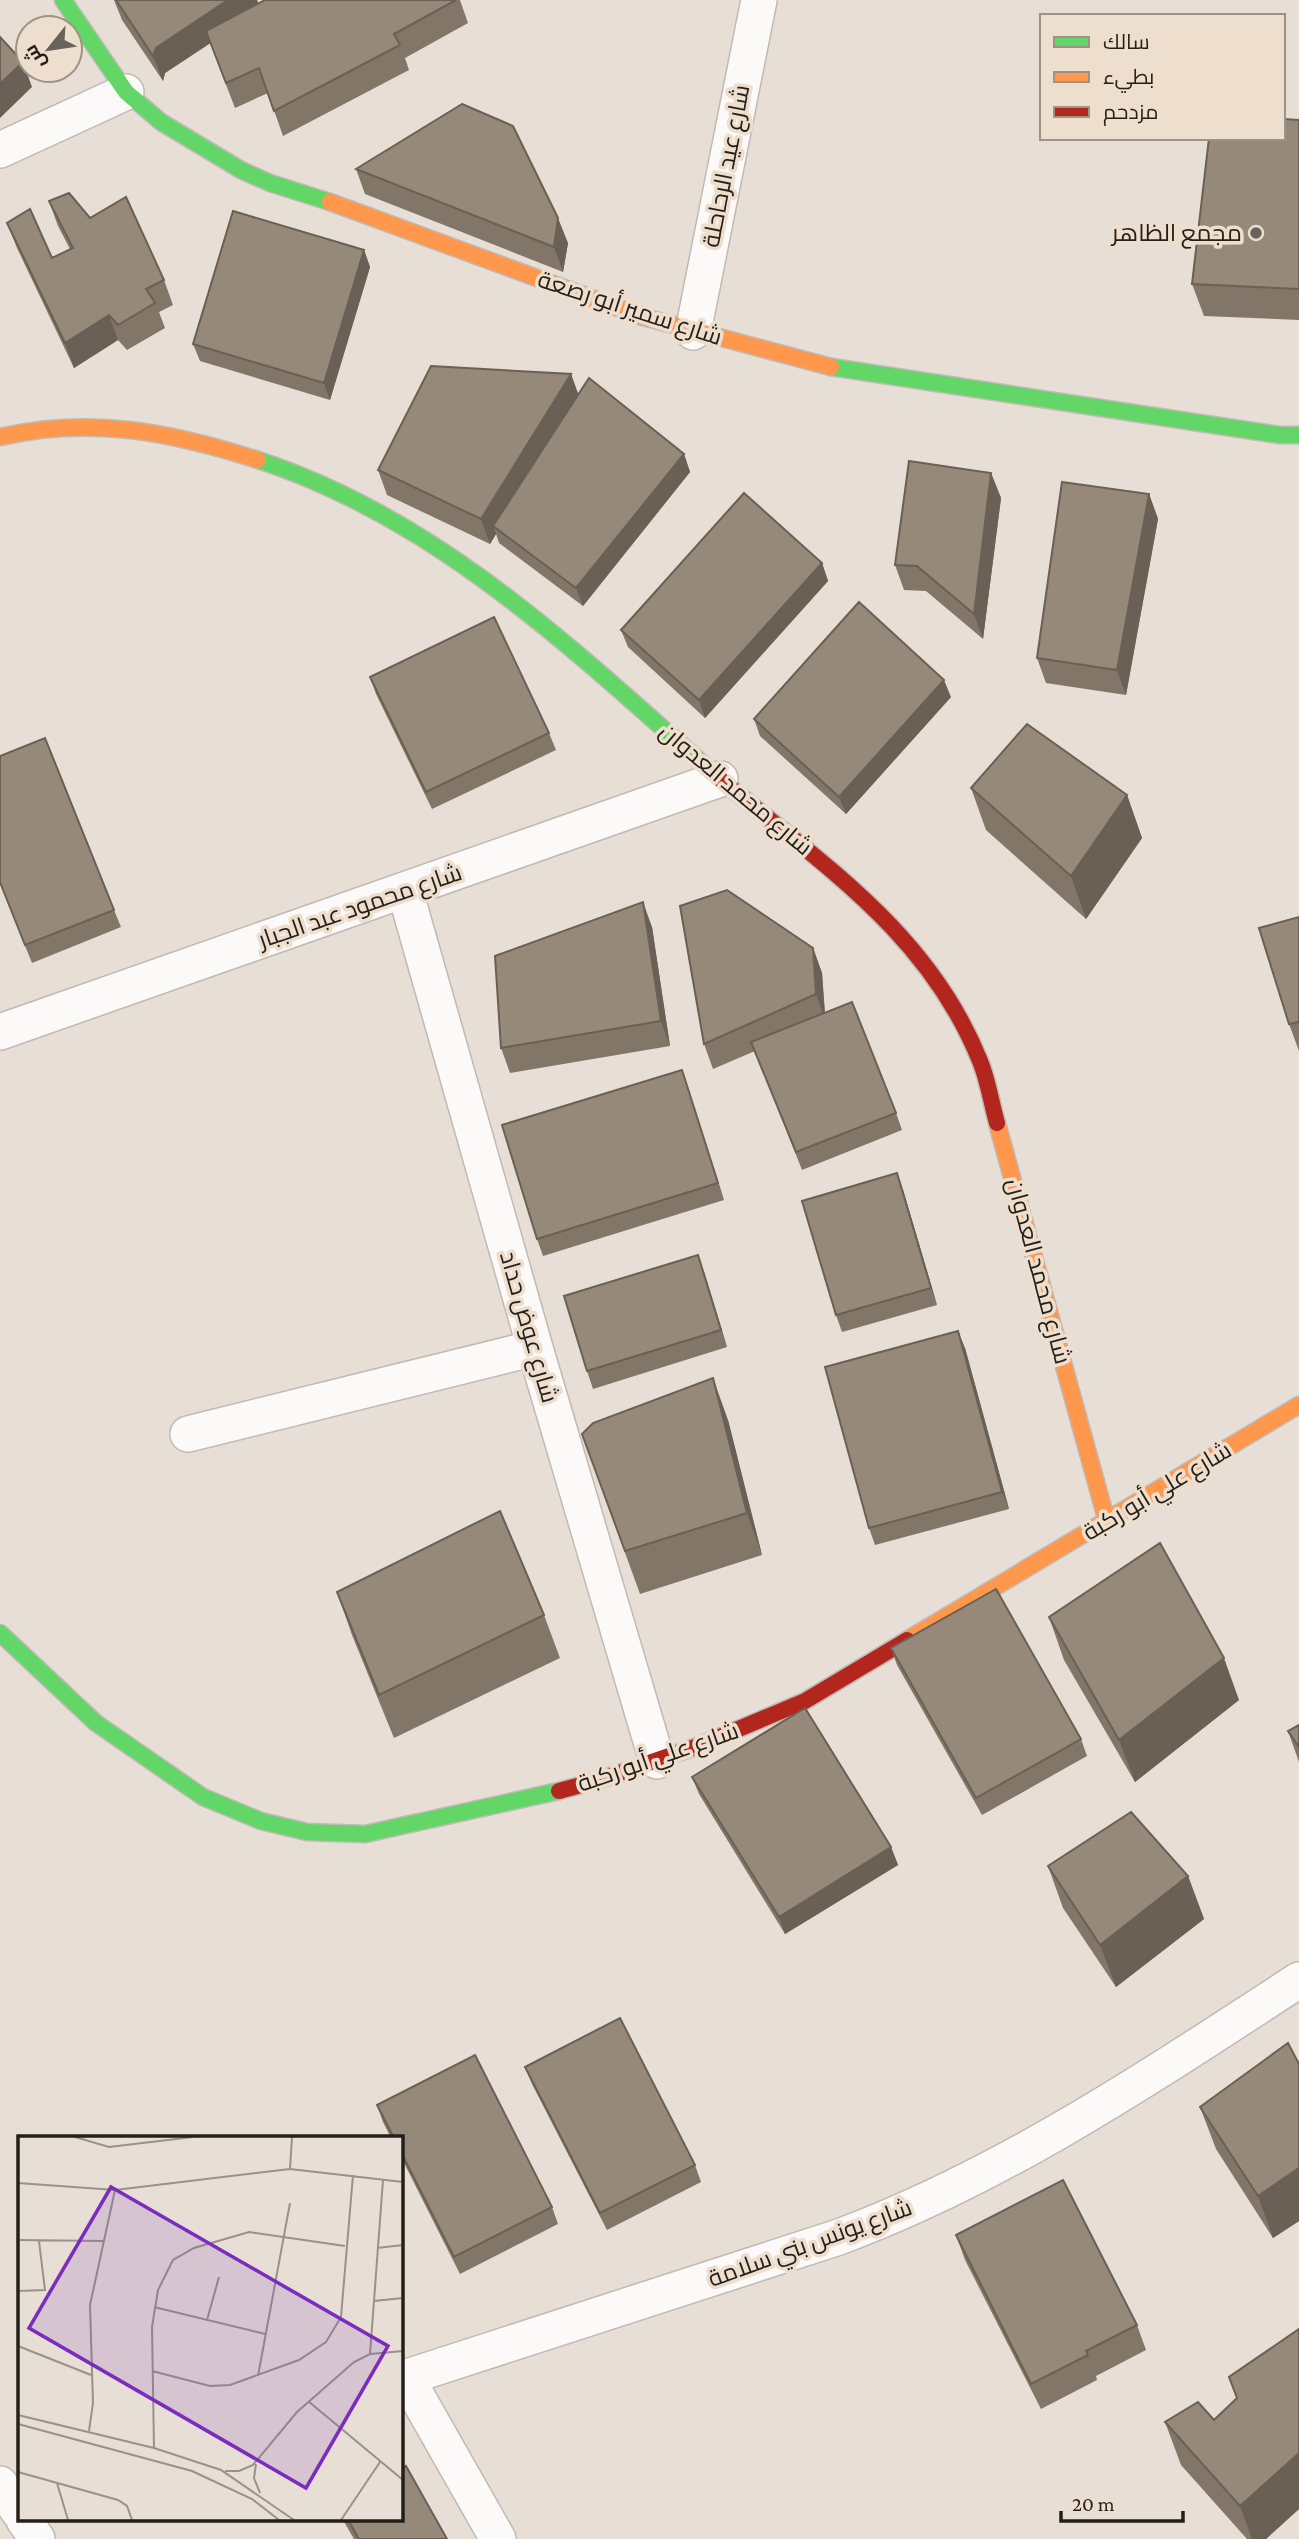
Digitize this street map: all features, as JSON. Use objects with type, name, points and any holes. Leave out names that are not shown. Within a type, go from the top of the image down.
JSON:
[{"type":"street","name":"شارع سمير أبو رصعة","points":[[63,0],[126,92],[161,122],[240,170],[640,316],[815,363],[898,378],[1293,437]]},
{"type":"street","name":"شارع عيد الرحاحلة","points":[[693,332],[760,0]]},
{"type":"street","points":[[0,150],[126,92]]},
{"type":"street","name":"شارع محمد العدوان","points":[[0,437],[21,431],[77,424],[115,426],[160,434],[228,449],[285,469],[348,499],[447,553],[519,606],[720,779],[844,878],[875,908],[950,1001],[980,1061],[1107,1522]]},
{"type":"street","name":"شارع محمود عبد الجبار","points":[[0,1032],[720,779]]},
{"type":"street","name":"شارع عوض حداد","points":[[405,891],[535,1348],[657,1761]]},
{"type":"street","points":[[188,1434],[535,1348]]},
{"type":"street","name":"شارع علي أبو ركبة","points":[[0,1633],[96,1723],[203,1797],[261,1821],[307,1832],[365,1834],[526,1800],[599,1780],[657,1761],[805,1701],[1299,1405]]},
{"type":"street","name":"شارع يونس بني سلامة","points":[[404,2378],[839,2237],[899,2215],[1060,2132],[1299,1980]]},
{"type":"street","points":[[404,2378],[498,2539]]},
{"type":"street","points":[[27,2522],[37,2539]]},
{"type":"building","points":[[116,0],[228,0],[156,48],[153,56]]},
{"type":"building","points":[[265,0],[456,0],[394,34],[400,45],[274,111],[259,68],[226,83],[206,31]]},
{"type":"building","points":[[0,37],[14,52],[14,71],[0,84]]},
{"type":"building","points":[[462,104],[513,126],[558,218],[554,247],[356,169]]},
{"type":"building","name":"مجمع الظاهر","points":[[1285,119],[1299,120],[1299,289],[1192,284],[1209,140],[1285,140]]},
{"type":"building","points":[[69,193],[90,218],[126,197],[164,280],[146,289],[155,303],[118,325],[109,315],[65,343],[7,223],[30,209],[52,258],[73,248],[49,201]]},
{"type":"building","points":[[233,211],[364,250],[324,383],[193,344]]},
{"type":"building","points":[[431,366],[571,374],[481,519],[378,470]]},
{"type":"building","points":[[589,378],[684,454],[576,588],[493,526]]},
{"type":"building","points":[[909,461],[991,473],[974,614],[917,566],[895,565]]},
{"type":"building","points":[[1062,482],[1149,494],[1117,670],[1037,658]]},
{"type":"building","points":[[744,493],[822,563],[699,700],[621,630]]},
{"type":"building","points":[[859,602],[944,680],[839,797],[754,719]]},
{"type":"building","points":[[494,617],[549,733],[426,792],[370,677]]},
{"type":"building","points":[[1027,724],[1127,795],[1071,876],[971,788]]},
{"type":"building","points":[[45,738],[114,910],[25,945],[0,882],[0,756]]},
{"type":"building","points":[[727,890],[813,948],[816,994],[704,1044],[680,906]]},
{"type":"building","points":[[643,902],[661,1021],[501,1048],[495,956]]},
{"type":"building","points":[[1299,917],[1299,1022],[1289,1024],[1259,928]]},
{"type":"building","points":[[852,1002],[896,1113],[796,1152],[751,1042]]},
{"type":"building","points":[[682,1070],[718,1183],[537,1239],[502,1125]]},
{"type":"building","points":[[897,1173],[931,1288],[836,1315],[802,1201]]},
{"type":"building","points":[[698,1255],[721,1330],[587,1371],[564,1296]]},
{"type":"building","points":[[958,1331],[1002,1492],[869,1528],[825,1367]]},
{"type":"building","points":[[713,1378],[747,1513],[625,1551],[582,1434],[593,1423]]},
{"type":"building","points":[[500,1511],[544,1615],[379,1695],[337,1592]]},
{"type":"building","points":[[1160,1543],[1224,1658],[1119,1740],[1049,1617]]},
{"type":"building","points":[[996,1589],[1081,1739],[976,1798],[891,1648]]},
{"type":"building","points":[[805,1708],[891,1847],[779,1917],[692,1777]]},
{"type":"building","points":[[1299,1725],[1299,1747],[1288,1731]]},
{"type":"building","points":[[1131,1812],[1188,1876],[1100,1945],[1048,1866]]},
{"type":"building","points":[[620,2018],[695,2165],[600,2213],[525,2067]]},
{"type":"building","points":[[1288,2043],[1299,2064],[1299,2168],[1258,2196],[1200,2107]]},
{"type":"building","points":[[475,2055],[552,2207],[454,2257],[402,2154],[402,2136],[393,2136],[377,2105]]},
{"type":"building","points":[[1063,2180],[1137,2325],[1086,2351],[1088,2355],[1031,2384],[956,2235]]},
{"type":"building","points":[[1299,2329],[1299,2453],[1240,2506],[1165,2422],[1198,2402],[1214,2420],[1237,2398],[1229,2377]]},
{"type":"building","points":[[406,2466],[447,2539],[359,2539],[349,2522],[402,2522],[402,2468]]},
{"type":"traffic: fast","points":[[63,0],[126,92],[161,122],[241,170],[270,183],[330,202]]},
{"type":"traffic: fast","points":[[831,367],[1280,435],[1299,435]]},
{"type":"traffic: fast","points":[[258,460],[323,485],[385,516],[444,552],[556,636],[713,773]]},
{"type":"traffic: fast","points":[[0,1633],[96,1723],[203,1797],[261,1821],[307,1832],[365,1834],[559,1791]]},
{"type":"traffic: slow","points":[[330,202],[640,316],[831,367]]},
{"type":"traffic: slow","points":[[0,437],[66,428],[130,430],[194,442],[258,460]]},
{"type":"traffic: slow","points":[[997,1123],[1107,1522]]},
{"type":"traffic: slow","points":[[907,1640],[1299,1405]]},
{"type":"traffic: jam","points":[[713,773],[865,900],[899,935],[930,973],[957,1014],[980,1061],[997,1123]]},
{"type":"traffic: jam","points":[[559,1791],[698,1746],[805,1701],[907,1640]]},
{"type":"place","name":"مجمع الظاهر","points":[[1256,233]]}]
